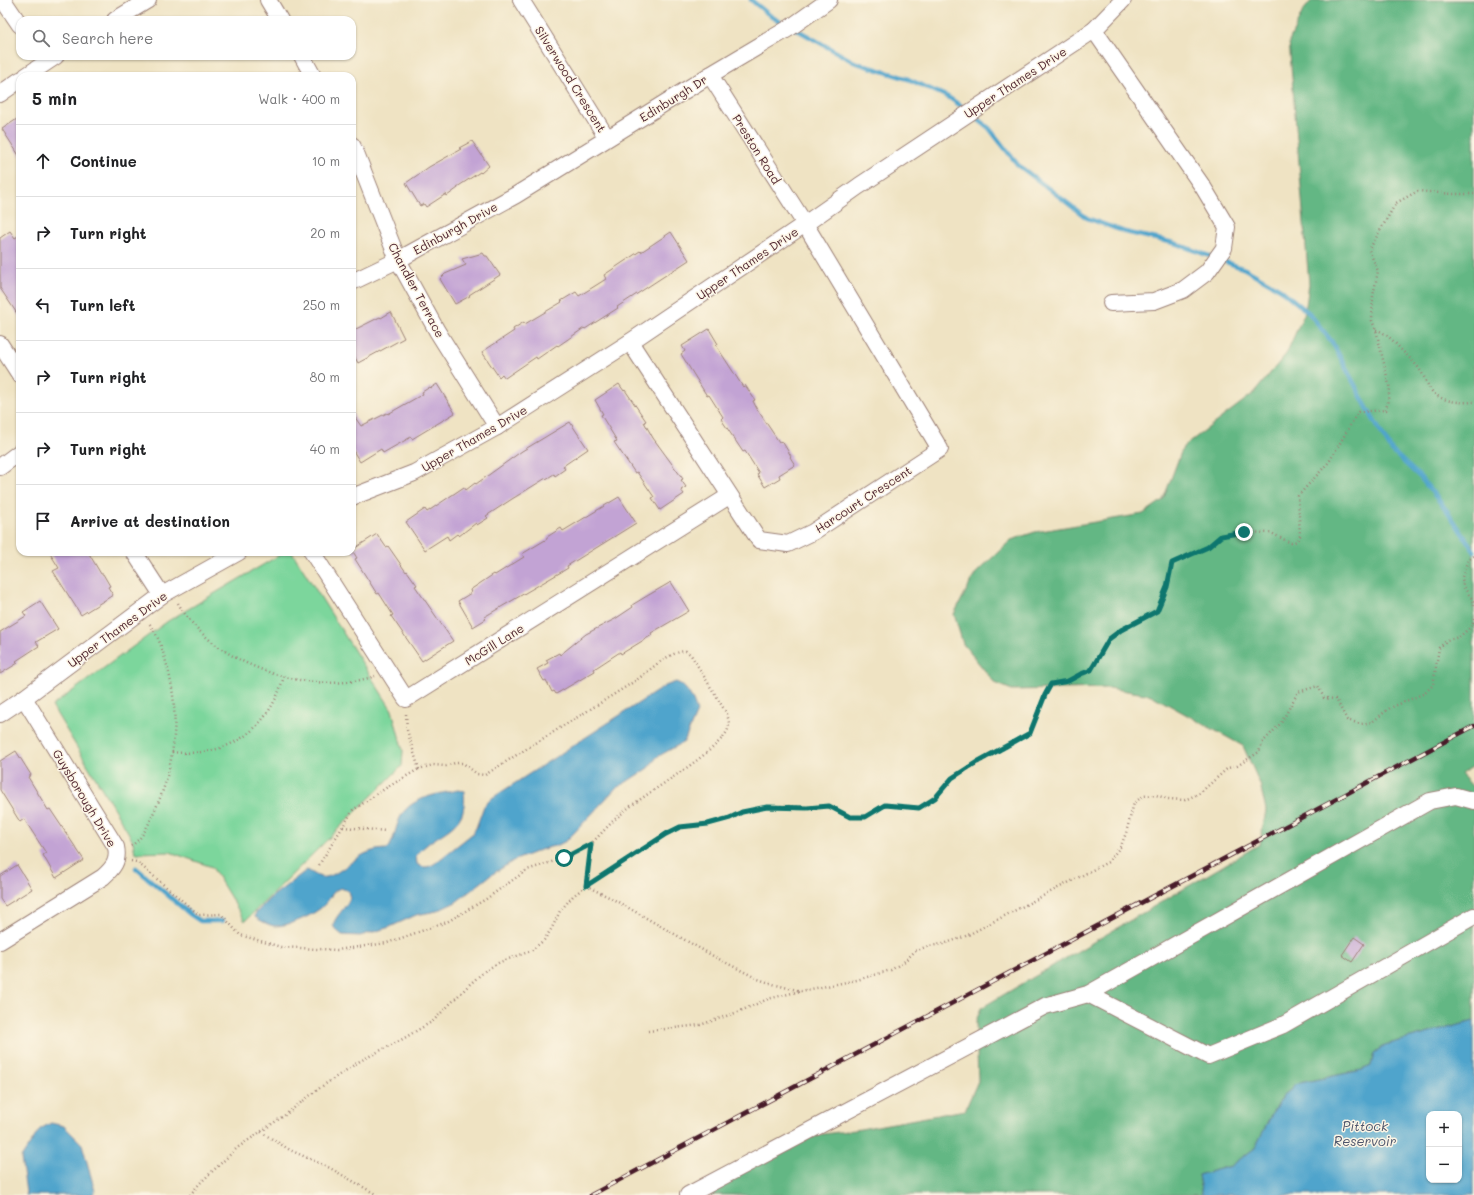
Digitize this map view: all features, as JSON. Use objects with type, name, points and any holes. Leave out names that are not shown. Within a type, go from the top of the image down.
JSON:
[{"type":"street","points":[[3,0],[16,19]]},
{"type":"street","points":[[122,16],[148,0]]},
{"type":"street","points":[[268,0],[278,16]]},
{"type":"street","name":"Silverwood Crescent","points":[[521,0],[607,138]]},
{"type":"street","name":"Edinburgh Dr","points":[[516,195],[710,74],[791,27],[829,0]]},
{"type":"street","name":"Upper Thames Drive","points":[[356,495],[414,473],[497,427],[630,342],[859,186],[1094,30],[1123,0]]},
{"type":"street","points":[[1094,30],[1204,187],[1227,227],[1224,248],[1207,272],[1183,290],[1154,300],[1111,303]]},
{"type":"street","points":[[304,60],[311,72]]},
{"type":"street","points":[[33,72],[48,63]]},
{"type":"street","name":"Preston Road","points":[[710,74],[805,224]]},
{"type":"street","points":[[0,94],[16,83]]},
{"type":"street","name":"Chandler Terrace","points":[[356,152],[398,260],[437,331],[497,427]]},
{"type":"street","name":"Edinburgh Drive","points":[[356,280],[398,260],[516,195]]},
{"type":"street","name":"Harcourt Crescent","points":[[630,342],[758,540],[788,544],[813,532],[940,449],[805,224]]},
{"type":"street","points":[[0,344],[16,369]]},
{"type":"street","points":[[0,467],[16,455]]},
{"type":"street","name":"McGill Lane","points":[[406,699],[729,496]]},
{"type":"street","points":[[137,556],[166,593]]},
{"type":"street","name":"Upper Thames Drive","points":[[0,714],[24,698],[166,593],[232,556]]},
{"type":"street","points":[[315,556],[406,699]]},
{"type":"street","name":"Guysborough Drive","points":[[0,941],[103,877],[113,868],[117,857],[116,847],[24,698]]},
{"type":"street","points":[[688,1195],[1045,1006],[1088,994],[1430,801],[1456,796],[1474,801]]},
{"type":"street","points":[[1088,994],[1208,1056],[1283,1025],[1474,916]]},
{"type":"path","points":[[190,1195],[200,1182],[217,1165],[237,1148],[285,1115],[321,1087],[360,1061],[401,1040],[432,1021],[486,970],[500,962],[531,951],[544,940],[566,903],[586,886],[660,838],[680,827],[708,824],[742,812],[767,807],[807,808],[829,806],[850,817],[865,817],[885,805],[919,808],[935,798],[952,778],[977,762],[1030,733],[1051,684],[1068,681],[1091,670],[1109,639],[1121,630],[1157,611],[1167,587],[1172,563],[1208,547],[1221,536],[1244,532],[1271,533],[1291,543],[1297,541],[1300,536],[1298,496],[1329,462],[1358,412],[1386,410],[1390,389],[1376,330],[1372,321],[1373,296],[1378,271],[1369,250],[1396,203],[1418,191],[1474,194]]},
{"type":"path","points":[[1376,330],[1381,331],[1391,339],[1417,366],[1436,396],[1463,403],[1474,402]]},
{"type":"path","points":[[1474,556],[1468,560],[1462,577],[1463,586],[1474,602],[1474,605]]},
{"type":"path","points":[[166,593],[184,614],[210,640],[241,661],[258,669],[313,682],[338,682],[369,678],[389,671]]},
{"type":"path","points":[[117,857],[137,842],[148,825],[164,788],[172,752],[174,709],[168,670],[156,632],[141,611]]},
{"type":"path","points":[[648,1031],[700,1025],[768,1000],[801,991],[856,980],[891,970],[905,961],[915,951],[928,946],[943,944],[964,937],[1108,862],[1118,850],[1126,833],[1134,803],[1143,796],[1156,795],[1168,799],[1186,800],[1200,793],[1228,768],[1237,766],[1259,752],[1262,743],[1281,723],[1298,692],[1318,686],[1324,698],[1336,699],[1347,720],[1361,724],[1372,722],[1390,708],[1419,697],[1433,685],[1439,648],[1447,640],[1459,637],[1472,626],[1474,618]]},
{"type":"path","points":[[117,857],[137,862],[199,915],[221,914],[240,935],[281,947],[337,950],[387,943],[447,922],[486,899],[527,870],[564,858],[591,844],[627,809],[716,745],[728,729],[729,721],[727,714],[691,655],[686,651],[680,651],[485,775],[477,774],[463,763],[455,763],[446,766],[433,765],[419,769],[386,788],[353,810],[319,865]]},
{"type":"path","points":[[172,752],[202,753],[217,750],[231,745],[244,737],[256,728],[274,705],[284,676]]},
{"type":"path","points":[[406,699],[407,730],[419,769]]},
{"type":"path","points":[[343,827],[386,831]]},
{"type":"path","points":[[586,886],[591,844]]},
{"type":"path","points":[[586,886],[611,898],[715,957],[758,979],[801,991]]},
{"type":"path","points":[[261,1132],[290,1150],[330,1168],[377,1195]]},
{"type":"green space","points":[[1312,0],[1474,0],[1474,766],[1461,774],[1474,788],[1474,1021],[1385,1045],[1374,1053],[1371,1066],[1362,1070],[1295,1084],[1277,1104],[1255,1148],[1231,1166],[1198,1175],[1202,1195],[710,1195],[725,1182],[815,1135],[855,1130],[965,1110],[978,1081],[976,1021],[981,1008],[1260,844],[1266,810],[1260,784],[1243,746],[1151,695],[1109,688],[1012,690],[995,683],[963,644],[954,614],[975,574],[1011,540],[1035,532],[1143,514],[1163,500],[1183,447],[1254,393],[1286,354],[1305,312],[1309,284],[1289,41],[1303,11]]},
{"type":"green space","points":[[278,556],[295,556],[392,710],[403,751],[402,766],[245,921],[212,867],[170,852],[135,853],[133,842],[128,832],[52,706],[168,621]]},
{"type":"water","points":[[676,682],[684,686],[687,690],[692,698],[697,712],[684,742],[657,757],[648,768],[614,790],[566,841],[513,861],[491,875],[456,902],[437,911],[416,915],[390,927],[360,936],[342,935],[333,925],[350,898],[348,891],[341,888],[334,892],[322,907],[295,922],[275,926],[265,923],[255,917],[255,914],[269,899],[307,870],[321,877],[326,877],[338,872],[367,853],[388,849],[403,812],[416,801],[442,793],[458,790],[464,791],[464,805],[461,815],[456,823],[424,847],[416,856],[417,864],[421,866],[427,867],[434,864],[472,834],[476,828],[484,806],[492,798],[665,686]]},
{"type":"water","name":"Pittock Reservoir","points":[[1474,1021],[1474,1195],[1202,1195],[1198,1175],[1231,1166],[1255,1148],[1277,1104],[1295,1084],[1362,1070],[1371,1066],[1374,1053],[1385,1045]]},
{"type":"water","points":[[51,1123],[64,1126],[82,1144],[95,1191],[92,1195],[25,1195],[26,1192],[21,1158],[40,1129]]},
{"type":"building","points":[[16,120],[16,151],[2,129]]},
{"type":"building","points":[[472,141],[489,166],[481,173],[480,172],[457,187],[458,188],[447,196],[446,194],[426,207],[424,204],[420,206],[406,183]]},
{"type":"building","points":[[10,231],[16,237],[16,312],[0,288],[0,238]]},
{"type":"building","points":[[671,232],[689,260],[617,307],[618,308],[537,359],[536,357],[505,378],[502,374],[499,377],[482,352],[514,331],[513,329],[524,322],[525,324],[576,292],[579,296],[606,279],[604,275]]},
{"type":"building","points":[[483,253],[487,256],[500,275],[469,295],[470,296],[455,304],[440,279],[445,274],[466,265],[462,259]]},
{"type":"building","points":[[391,312],[404,338],[358,363],[356,359],[356,329],[380,317],[381,318]]},
{"type":"building","points":[[709,329],[718,344],[716,345],[721,353],[743,387],[745,385],[755,400],[753,401],[757,409],[779,442],[782,441],[795,465],[779,475],[780,478],[765,487],[757,474],[759,473],[745,451],[743,452],[721,419],[723,417],[709,395],[707,396],[681,354],[685,351],[682,346]]},
{"type":"building","points":[[437,384],[455,413],[412,439],[411,437],[383,453],[381,449],[360,462],[356,456],[356,419],[361,426],[387,413],[388,414],[423,394],[422,392],[430,387],[431,388]]},
{"type":"building","points":[[619,384],[624,391],[625,390],[646,421],[644,422],[653,438],[683,479],[681,480],[686,487],[681,490],[684,494],[660,510],[652,498],[654,497],[637,472],[635,473],[614,442],[617,441],[601,415],[603,414],[595,400]]},
{"type":"building","points":[[570,422],[588,449],[563,466],[565,469],[555,476],[554,474],[546,478],[512,499],[486,516],[488,518],[477,525],[476,523],[459,536],[457,534],[449,540],[447,536],[425,550],[406,522],[425,509],[427,512],[464,487],[466,490],[475,483],[476,484],[522,451]]},
{"type":"building","points":[[619,497],[636,523],[567,566],[568,568],[484,617],[486,619],[473,627],[458,601],[471,593],[470,590],[524,557],[522,554],[547,539],[547,537],[561,528],[563,531]]},
{"type":"building","points":[[377,534],[386,547],[388,546],[417,585],[415,586],[453,641],[422,661],[391,616],[393,615],[379,593],[377,594],[355,559],[357,558],[356,547]]},
{"type":"building","points":[[52,556],[90,556],[110,586],[108,587],[113,595],[81,615],[53,571],[59,568]]},
{"type":"building","points":[[671,582],[689,611],[651,633],[652,635],[621,654],[620,652],[594,669],[595,671],[556,694],[554,691],[552,692],[546,680],[544,681],[537,669],[548,663],[546,660],[559,653],[560,655],[586,634],[615,619],[633,607],[632,605]]},
{"type":"building","points":[[40,601],[58,629],[36,642],[39,646],[16,661],[18,663],[0,674],[0,632],[26,616],[23,612]]},
{"type":"building","points":[[16,751],[31,775],[28,777],[48,810],[50,809],[84,860],[56,878],[43,855],[46,853],[24,819],[20,822],[0,790],[0,761]]},
{"type":"building","points":[[17,865],[32,889],[5,906],[0,899],[0,876]]},
{"type":"building","points":[[1354,937],[1364,944],[1352,962],[1342,955]]},
{"type":"waterway","points":[[751,0],[772,17],[787,25]]},
{"type":"waterway","points":[[794,28],[854,62],[908,79],[948,97],[967,110]]},
{"type":"waterway","points":[[972,115],[989,128],[1018,165],[1087,218],[1125,232],[1174,243],[1245,269],[1280,289],[1309,313],[1332,342],[1392,451],[1420,477],[1448,512],[1474,551]]},
{"type":"waterway","points":[[136,868],[200,921],[222,921]]},
{"type":"railway","points":[[591,1195],[1474,726]]},
{"type":"route","points":[[564,858],[591,844],[586,886],[666,834],[680,827],[708,824],[730,818],[742,812],[767,807],[788,806],[807,808],[829,806],[850,817],[865,817],[885,805],[919,808],[935,798],[952,778],[977,762],[1030,733],[1051,684],[1068,681],[1091,670],[1109,639],[1121,630],[1157,611],[1167,587],[1172,563],[1208,547],[1221,536],[1244,532]]}]
